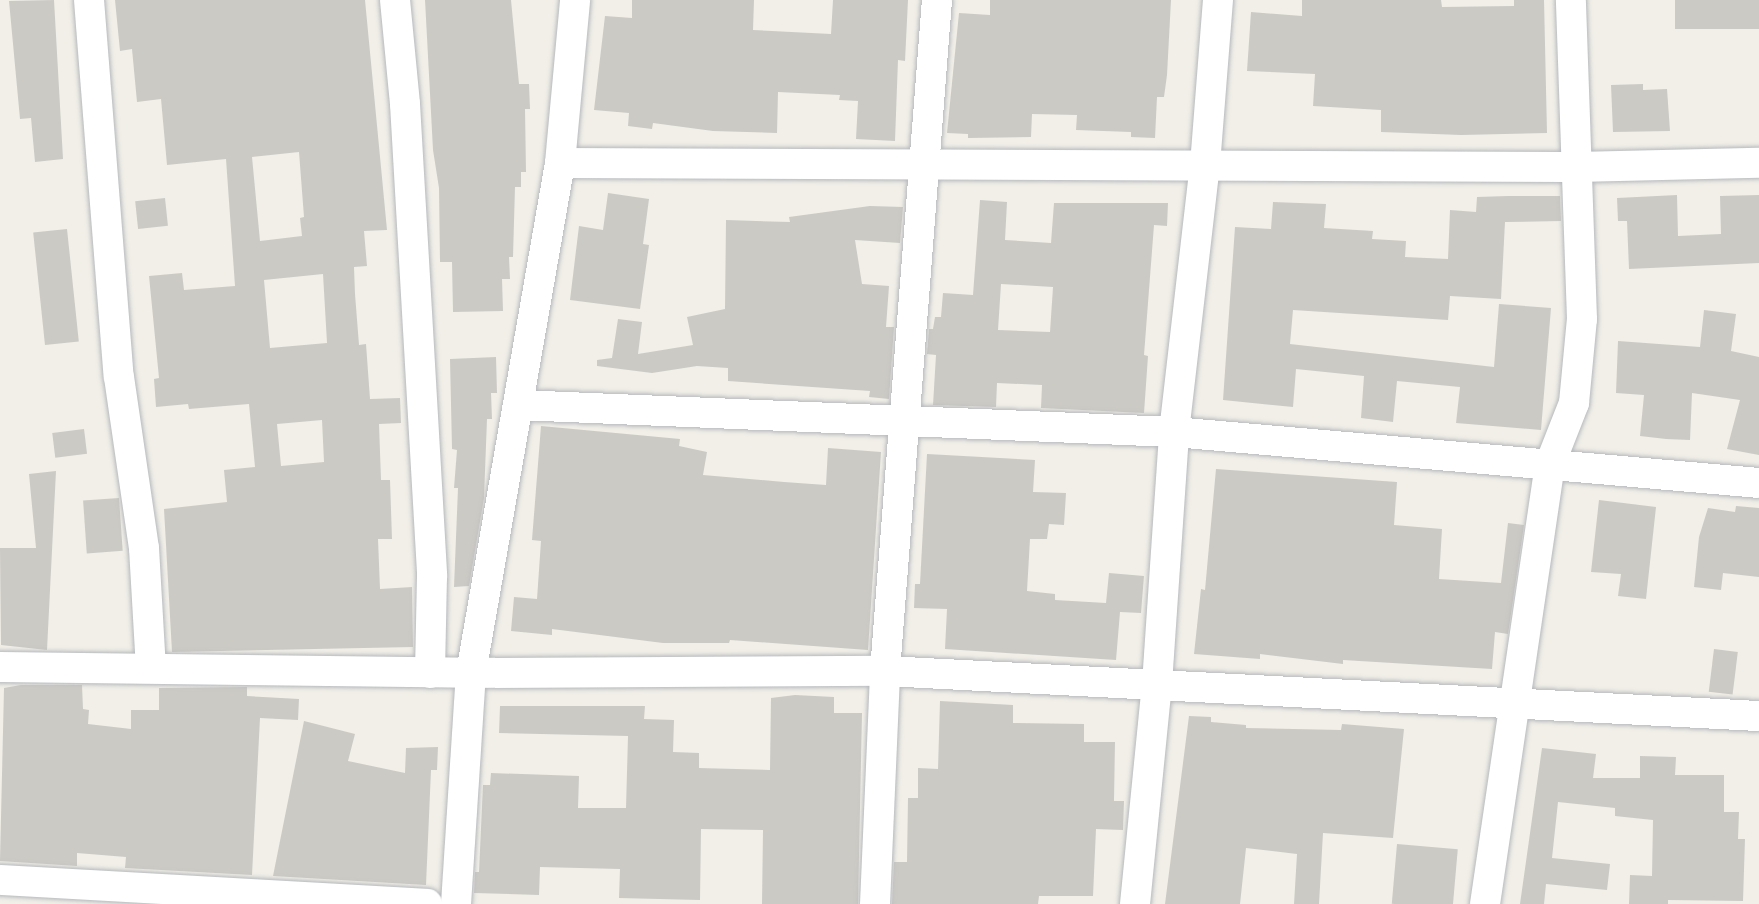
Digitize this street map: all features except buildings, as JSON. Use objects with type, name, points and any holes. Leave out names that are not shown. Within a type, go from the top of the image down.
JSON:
[{"type":"street","points":[[89,0],[119,377],[144,548],[151,668]]},
{"type":"street","points":[[395,0],[405,104],[432,576],[430,673]]},
{"type":"street","points":[[456,904],[471,673],[560,163],[575,0]]},
{"type":"street","points":[[875,904],[885,671],[906,422],[922,166],[937,0]]},
{"type":"street","points":[[1135,904],[1157,684],[1174,432],[1205,165],[1218,0]]},
{"type":"street","points":[[1485,904],[1513,701],[1550,464],[1574,403],[1582,319],[1571,0]]},
{"type":"street","points":[[560,163],[1576,167],[1759,163]]},
{"type":"street","points":[[518,405],[1174,432],[1759,483]]},
{"type":"street","points":[[0,667],[430,673],[885,671],[1513,701],[1759,716]]},
{"type":"street","points":[[0,880],[76,894],[427,904]]}]
